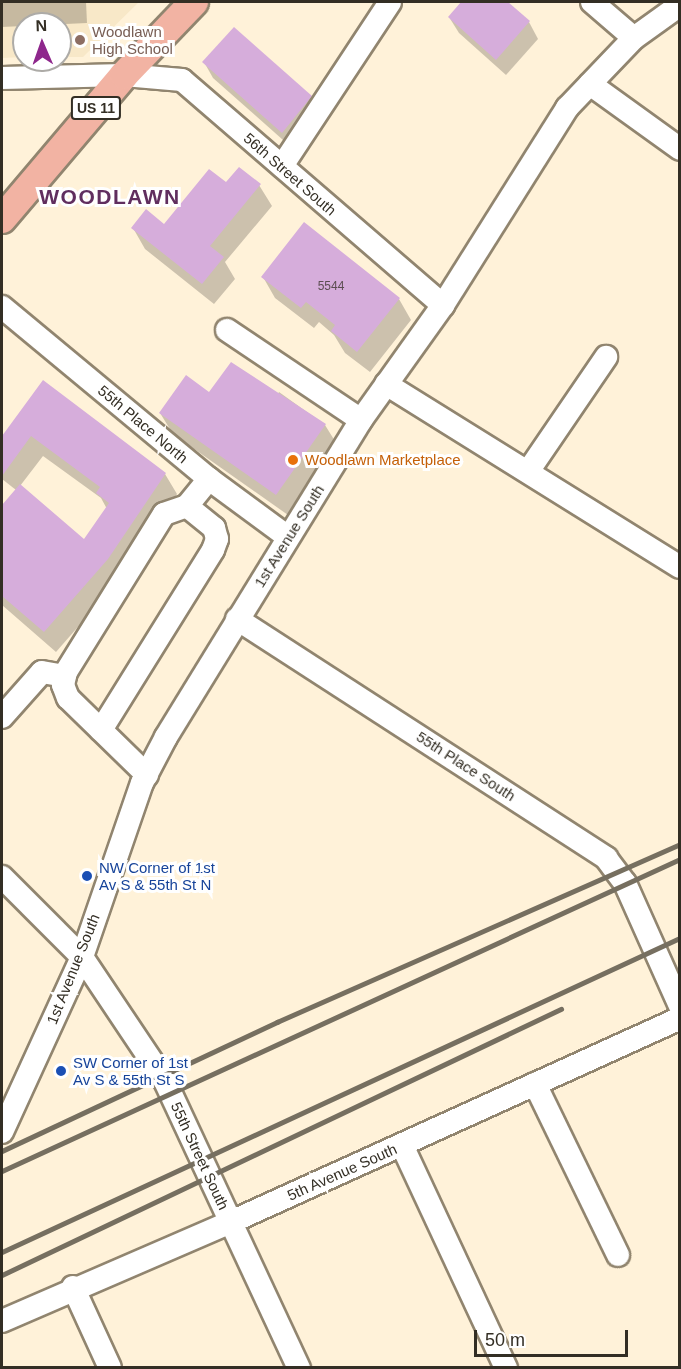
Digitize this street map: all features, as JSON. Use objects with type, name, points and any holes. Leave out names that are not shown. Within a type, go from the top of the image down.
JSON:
[{"type":"main road","name":"US 11","points":[[2,219],[124,75],[194,2]]},
{"type":"street","points":[[282,166],[390,2]]},
{"type":"street","points":[[592,2],[634,38]]},
{"type":"street","name":"1st Avenue South","points":[[2,1132],[82,957],[147,775],[237,620],[362,420],[444,305],[567,108],[634,38],[680,5]]},
{"type":"street","name":"56th Street South","points":[[2,78],[124,75],[182,80],[444,305]]},
{"type":"street","points":[[590,84],[680,149]]},
{"type":"street","name":"55th Place North","points":[[2,307],[209,479],[288,537]]},
{"type":"street","points":[[227,330],[362,420]]},
{"type":"street","points":[[529,471],[606,357]]},
{"type":"street","points":[[386,384],[680,567]]},
{"type":"street","points":[[147,775],[68,698],[65,676],[164,514],[187,506],[209,479]]},
{"type":"street","points":[[101,730],[213,550],[217,539],[214,528],[187,506]]},
{"type":"street","name":"55th Place South","points":[[237,620],[606,858],[619,872],[680,1006]]},
{"type":"street","points":[[2,717],[42,672],[65,676]]},
{"type":"street","name":"55th Street South","points":[[4,883],[82,957],[165,1081],[299,1368]]},
{"type":"street","name":"5th Avenue South","points":[[2,1321],[73,1287],[231,1222],[680,1018]]},
{"type":"street","points":[[535,1084],[618,1255]]},
{"type":"street","points":[[402,1145],[506,1368]]},
{"type":"street","points":[[73,1287],[110,1368]]},
{"type":"shaded area","name":"Woodlawn High School","points":[[2,2],[139,2],[83,57],[72,57],[72,12],[12,12],[12,58],[2,58]]},
{"type":"building","points":[[461,2],[508,2],[530,21],[496,60],[448,17]]},
{"type":"building","points":[[234,27],[312,96],[282,133],[202,62]]},
{"type":"building","points":[[239,167],[261,184],[210,246],[224,257],[202,284],[131,228],[146,209],[164,224],[209,169],[226,182]]},
{"type":"building","points":[[304,222],[400,298],[357,352],[331,331],[335,325],[306,302],[301,308],[261,277]]},
{"type":"building","points":[[231,362],[326,424],[276,495],[159,413],[186,375],[209,392]]},
{"type":"building","points":[[43,380],[166,473],[108,559],[44,632],[2,596],[2,505],[20,484],[84,539],[109,503],[96,493],[100,487],[31,436],[2,476],[2,436]]},
{"type":"railway","points":[[2,1151],[277,1022],[680,844]]},
{"type":"railway","points":[[2,1171],[680,859]]},
{"type":"railway","points":[[2,1252],[680,938]]},
{"type":"railway","points":[[2,1275],[561,1009]]},
{"type":"place","name":"Woodlawn High School","points":[[80,40]]},
{"type":"place","name":"Woodlawn Marketplace","points":[[293,460]]},
{"type":"place","name":"NW Corner of 1st Av S & 55th St N","points":[[87,876]]},
{"type":"place","name":"SW Corner of 1st Av S & 55th St S","points":[[61,1071]]},
{"type":"district","name":"WOODLAWN","points":[[110,197]]}]
